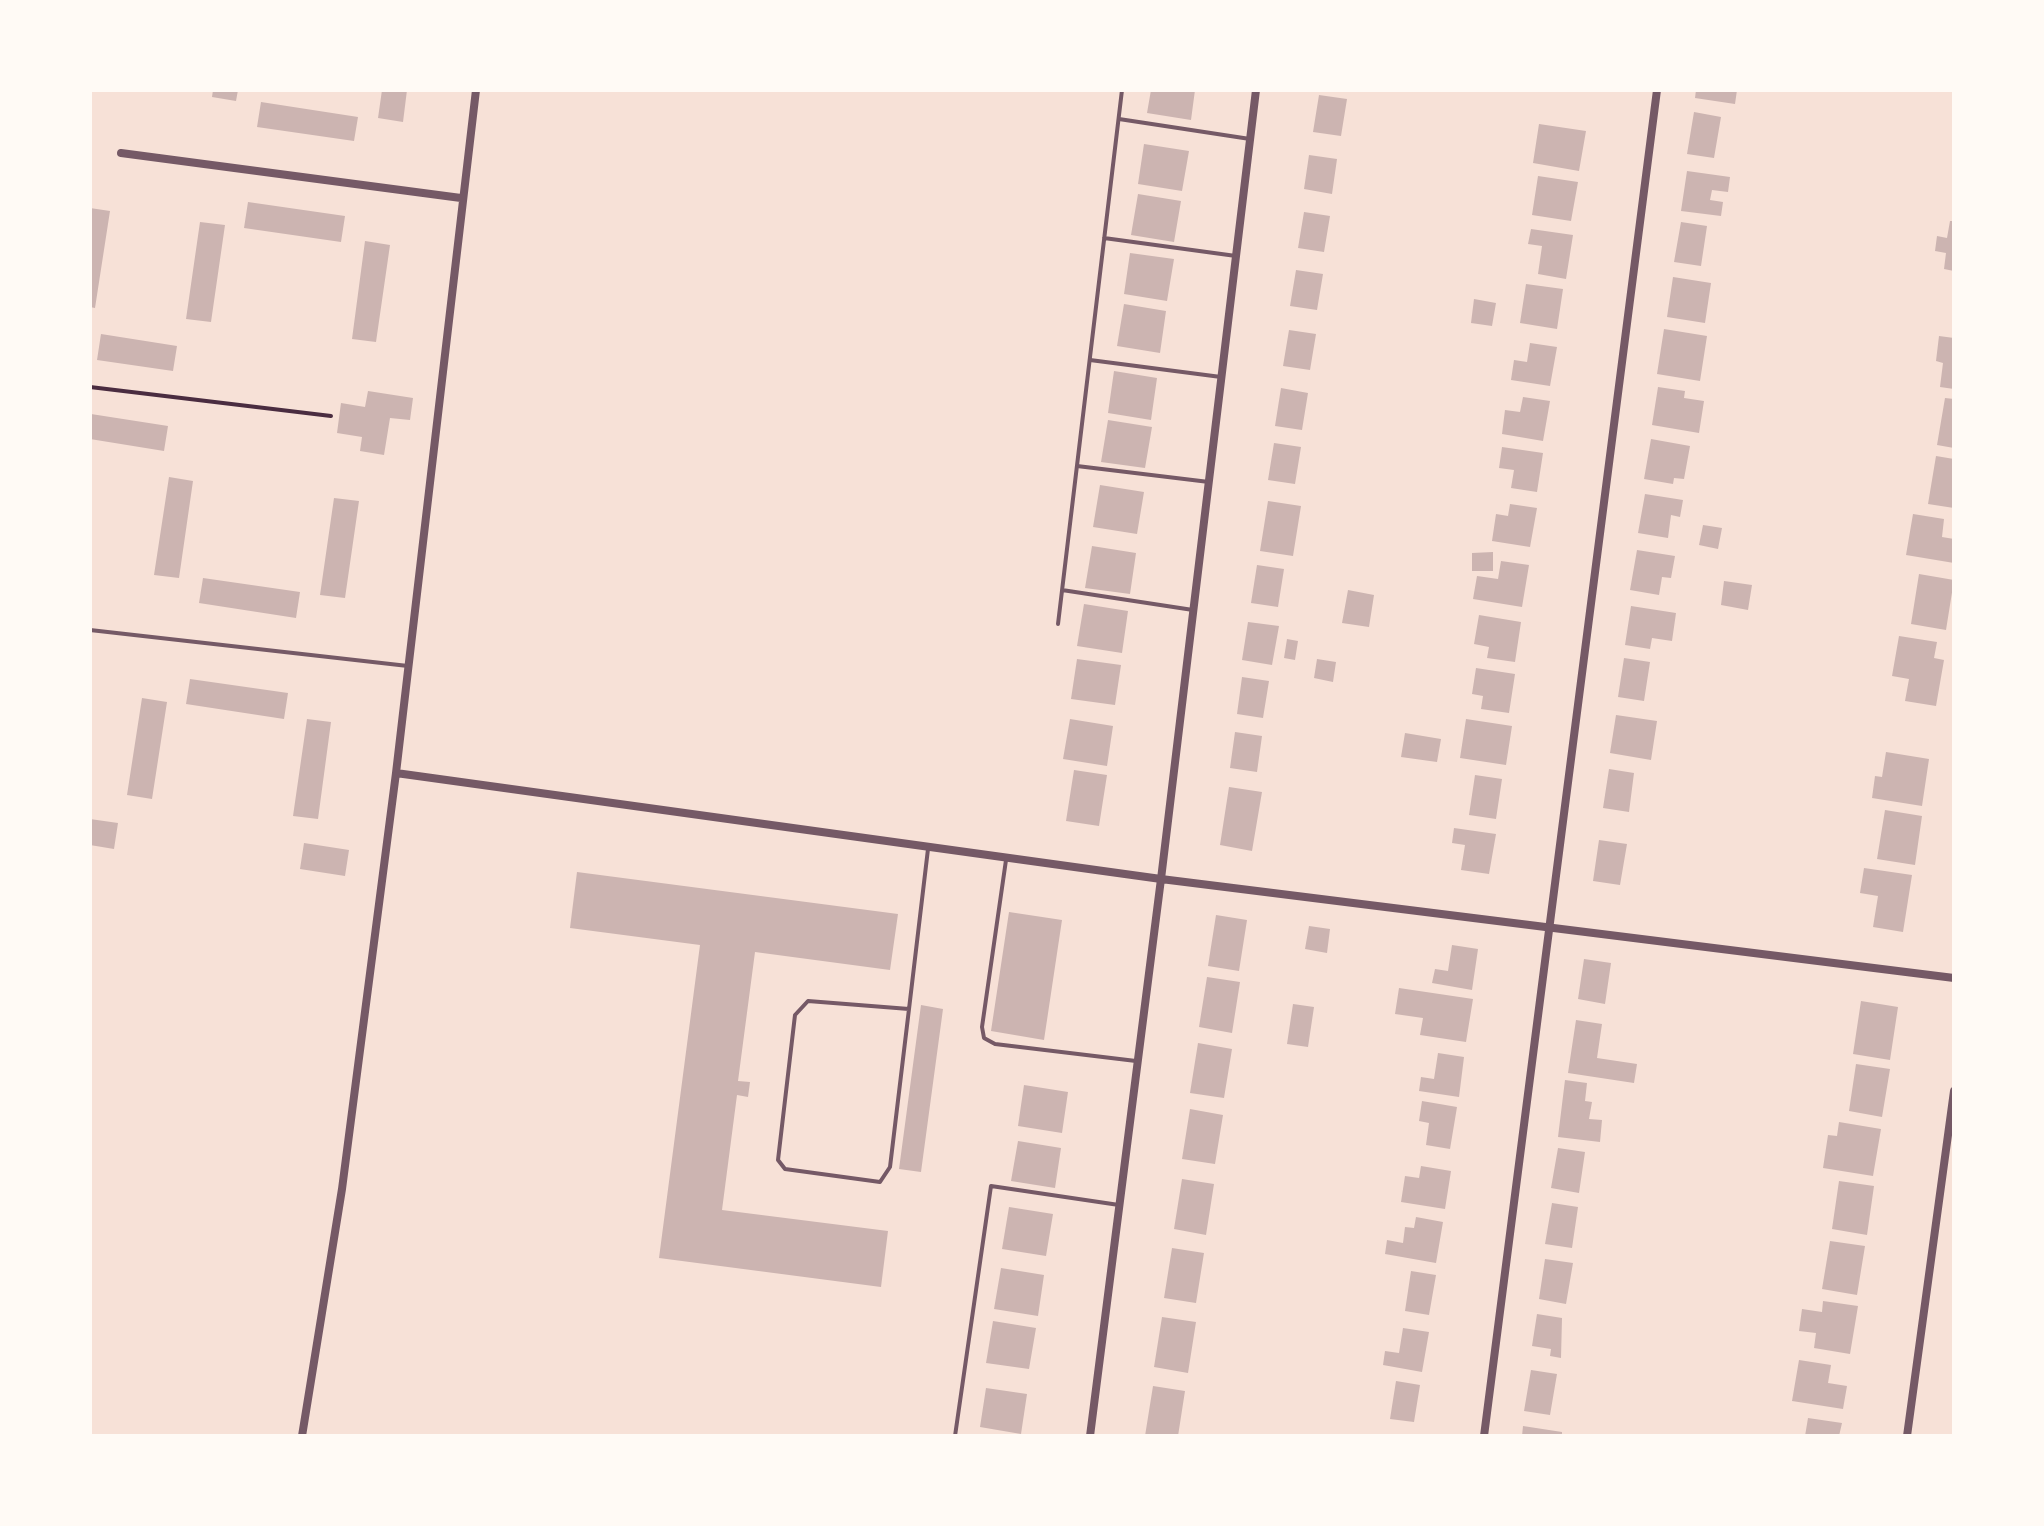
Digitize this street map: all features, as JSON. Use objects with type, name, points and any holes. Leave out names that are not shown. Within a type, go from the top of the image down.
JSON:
[{"type":"street","points":[[302,1436],[342,1189],[396,773],[476,90]]},
{"type":"street","points":[[1090,1436],[1256,90]]},
{"type":"street","points":[[1484,1436],[1657,90]]},
{"type":"street","points":[[121,153],[461,198]]},
{"type":"street","points":[[396,773],[1161,879],[1954,978]]},
{"type":"street","points":[[1907,1436],[1954,1091]]},
{"type":"lane","points":[[1058,624],[1122,90]]},
{"type":"lane","points":[[1119,119],[1250,139]]},
{"type":"lane","points":[[1104,238],[1236,256]]},
{"type":"lane","points":[[1090,360],[1221,377]]},
{"type":"lane","points":[[1077,466],[1209,482]]},
{"type":"lane","points":[[1062,590],[1193,610]]},
{"type":"lane","points":[[90,630],[408,666]]},
{"type":"lane","points":[[909,1009],[808,1001],[795,1015],[778,1160],[785,1169],[880,1182],[890,1167],[909,1009],[928,846]]},
{"type":"lane","points":[[1006,857],[982,1027],[984,1038],[995,1044],[1138,1061]]},
{"type":"lane","points":[[955,1436],[991,1186],[1119,1205]]},
{"type":"path","points":[[90,387],[331,416]]},
{"type":"building","points":[[213,90],[238,90],[236,101],[212,97]]},
{"type":"building","points":[[382,90],[407,90],[403,122],[378,118]]},
{"type":"building","points":[[1151,90],[1195,90],[1191,120],[1147,113]]},
{"type":"building","points":[[1696,90],[1737,90],[1735,104],[1695,98]]},
{"type":"building","points":[[1319,95],[1347,99],[1341,136],[1313,132]]},
{"type":"building","points":[[261,102],[358,117],[354,141],[257,127]]},
{"type":"building","points":[[1694,112],[1721,117],[1714,158],[1687,154]]},
{"type":"building","points":[[1539,124],[1586,131],[1579,171],[1533,163]]},
{"type":"building","points":[[1144,144],[1189,151],[1182,191],[1138,184]]},
{"type":"building","points":[[1309,155],[1337,159],[1332,194],[1304,189]]},
{"type":"building","points":[[1687,171],[1730,177],[1728,192],[1712,190],[1710,200],[1723,202],[1721,216],[1681,211]]},
{"type":"building","points":[[1538,176],[1578,182],[1571,221],[1532,215]]},
{"type":"building","points":[[1138,194],[1181,201],[1174,242],[1131,235]]},
{"type":"building","points":[[248,202],[345,216],[341,242],[244,228]]},
{"type":"building","points":[[90,208],[110,211],[95,308],[90,307]]},
{"type":"building","points":[[1304,212],[1330,216],[1324,252],[1298,248]]},
{"type":"building","points":[[1950,221],[1954,221],[1954,271],[1944,269],[1946,253],[1935,251],[1937,236],[1947,238]]},
{"type":"building","points":[[200,222],[225,225],[211,322],[186,319]]},
{"type":"building","points":[[1681,222],[1707,226],[1701,266],[1674,262]]},
{"type":"building","points":[[1531,229],[1573,235],[1566,279],[1538,274],[1542,246],[1528,244]]},
{"type":"building","points":[[365,241],[390,245],[376,342],[352,339]]},
{"type":"building","points":[[1130,253],[1174,259],[1167,301],[1124,294]]},
{"type":"building","points":[[1296,270],[1323,274],[1317,310],[1290,306]]},
{"type":"building","points":[[1673,277],[1711,283],[1705,323],[1667,317]]},
{"type":"building","points":[[1526,284],[1563,289],[1557,329],[1520,323]]},
{"type":"building","points":[[1474,299],[1496,303],[1492,326],[1471,323]]},
{"type":"building","points":[[1124,304],[1166,311],[1160,353],[1117,346]]},
{"type":"building","points":[[1664,329],[1707,336],[1700,381],[1657,374]]},
{"type":"building","points":[[1289,330],[1316,334],[1310,370],[1283,366]]},
{"type":"building","points":[[101,334],[177,346],[173,371],[97,360]]},
{"type":"building","points":[[1939,336],[1954,338],[1954,389],[1940,387],[1943,363],[1936,361]]},
{"type":"building","points":[[1530,343],[1557,347],[1550,386],[1511,380],[1514,360],[1527,362]]},
{"type":"building","points":[[1114,371],[1157,378],[1151,420],[1108,413]]},
{"type":"building","points":[[1658,387],[1685,391],[1684,398],[1704,401],[1699,433],[1652,425]]},
{"type":"building","points":[[1281,388],[1308,393],[1302,430],[1275,426]]},
{"type":"building","points":[[368,391],[413,398],[410,420],[390,418],[384,455],[360,451],[362,437],[337,433],[341,403],[365,407]]},
{"type":"building","points":[[1523,397],[1550,401],[1543,441],[1502,434],[1505,410],[1520,412]]},
{"type":"building","points":[[1945,398],[1954,399],[1954,448],[1937,445]]},
{"type":"building","points":[[91,414],[168,426],[164,451],[90,439]]},
{"type":"building","points":[[1108,420],[1152,427],[1145,468],[1101,462]]},
{"type":"building","points":[[1651,439],[1690,446],[1684,479],[1674,478],[1673,484],[1644,479]]},
{"type":"building","points":[[1274,443],[1301,447],[1295,484],[1268,480]]},
{"type":"building","points":[[1502,447],[1543,453],[1537,492],[1511,488],[1514,470],[1499,468]]},
{"type":"building","points":[[1936,456],[1954,459],[1954,508],[1928,504]]},
{"type":"building","points":[[169,477],[193,481],[179,578],[154,575]]},
{"type":"building","points":[[1100,485],[1144,492],[1137,534],[1093,527]]},
{"type":"building","points":[[1645,494],[1683,500],[1680,517],[1671,515],[1668,538],[1638,533]]},
{"type":"building","points":[[334,498],[359,501],[345,598],[320,595]]},
{"type":"building","points":[[1268,501],[1301,506],[1293,556],[1260,551]]},
{"type":"building","points":[[1510,504],[1537,508],[1530,547],[1492,541],[1496,514],[1508,516]]},
{"type":"building","points":[[1913,514],[1944,519],[1942,537],[1954,539],[1954,563],[1906,555]]},
{"type":"building","points":[[1703,525],[1722,528],[1718,549],[1699,545]]},
{"type":"building","points":[[1092,546],[1136,553],[1130,594],[1085,588]]},
{"type":"building","points":[[1637,550],[1675,556],[1671,578],[1662,577],[1659,595],[1630,590]]},
{"type":"building","points":[[1493,552],[1493,571],[1472,571],[1472,553]]},
{"type":"building","points":[[1501,561],[1529,565],[1522,607],[1473,599],[1477,576],[1498,579]]},
{"type":"building","points":[[1257,565],[1284,569],[1278,607],[1251,603]]},
{"type":"building","points":[[1919,574],[1954,580],[1946,630],[1911,624]]},
{"type":"building","points":[[203,578],[300,592],[296,618],[199,603]]},
{"type":"building","points":[[1724,581],[1752,585],[1748,610],[1721,605]]},
{"type":"building","points":[[1348,590],[1374,595],[1369,627],[1342,623]]},
{"type":"building","points":[[1084,604],[1128,611],[1122,653],[1077,646]]},
{"type":"building","points":[[1631,606],[1676,613],[1672,641],[1652,638],[1650,649],[1625,645]]},
{"type":"building","points":[[1479,615],[1521,622],[1515,662],[1487,658],[1489,647],[1474,644]]},
{"type":"building","points":[[1248,622],[1279,626],[1272,665],[1242,660]]},
{"type":"building","points":[[1899,636],[1937,642],[1934,658],[1944,660],[1936,706],[1905,701],[1909,679],[1892,676]]},
{"type":"building","points":[[1287,639],[1298,641],[1295,660],[1284,658]]},
{"type":"building","points":[[1624,658],[1650,662],[1644,701],[1618,697]]},
{"type":"building","points":[[1077,659],[1121,665],[1115,705],[1071,699]]},
{"type":"building","points":[[1317,659],[1336,662],[1333,682],[1314,678]]},
{"type":"building","points":[[1476,668],[1515,674],[1509,713],[1481,709],[1483,696],[1472,694]]},
{"type":"building","points":[[1242,677],[1269,681],[1263,718],[1237,714]]},
{"type":"building","points":[[190,679],[288,693],[284,719],[186,704]]},
{"type":"building","points":[[142,698],[167,702],[152,799],[127,795]]},
{"type":"building","points":[[1616,715],[1657,721],[1651,760],[1610,753]]},
{"type":"building","points":[[307,719],[331,722],[318,819],[293,816]]},
{"type":"building","points":[[1070,719],[1113,726],[1107,766],[1063,759]]},
{"type":"building","points":[[1466,719],[1512,726],[1506,765],[1460,758]]},
{"type":"building","points":[[1235,732],[1262,736],[1257,772],[1230,768]]},
{"type":"building","points":[[1405,733],[1441,739],[1437,762],[1401,757]]},
{"type":"building","points":[[1886,752],[1929,759],[1922,806],[1872,798],[1875,776],[1882,777]]},
{"type":"building","points":[[1609,769],[1634,773],[1629,812],[1603,808]]},
{"type":"building","points":[[1074,770],[1107,775],[1099,826],[1066,821]]},
{"type":"building","points":[[1475,775],[1502,779],[1496,819],[1469,815]]},
{"type":"building","points":[[1229,787],[1262,792],[1252,851],[1220,845]]},
{"type":"building","points":[[1885,810],[1922,816],[1915,865],[1877,859]]},
{"type":"building","points":[[90,819],[118,823],[114,849],[90,845]]},
{"type":"building","points":[[1454,828],[1496,834],[1489,874],[1461,870],[1465,845],[1452,843]]},
{"type":"building","points":[[1599,840],[1627,844],[1620,885],[1593,881]]},
{"type":"building","points":[[304,843],[349,850],[345,876],[300,869]]},
{"type":"building","points":[[1864,868],[1912,875],[1903,932],[1873,927],[1878,896],[1860,893]]},
{"type":"building","points":[[577,872],[898,914],[890,970],[755,952],[738,1081],[750,1082],[748,1097],[737,1095],[722,1210],[888,1231],[881,1287],[659,1258],[700,945],[570,928]]},
{"type":"building","points":[[1009,912],[1062,920],[1044,1040],[991,1031]]},
{"type":"building","points":[[1216,915],[1247,920],[1239,971],[1208,966]]},
{"type":"building","points":[[1309,926],[1330,929],[1327,953],[1305,949]]},
{"type":"building","points":[[1452,945],[1478,949],[1472,990],[1432,983],[1435,969],[1448,971]]},
{"type":"building","points":[[1584,959],[1611,963],[1605,1004],[1578,999]]},
{"type":"building","points":[[1207,977],[1240,982],[1232,1033],[1199,1027]]},
{"type":"building","points":[[1399,988],[1473,999],[1466,1042],[1420,1035],[1423,1018],[1395,1014]]},
{"type":"building","points":[[1861,1001],[1898,1007],[1890,1060],[1853,1054]]},
{"type":"building","points":[[1293,1004],[1314,1007],[1308,1047],[1287,1044]]},
{"type":"building","points":[[921,1005],[943,1009],[921,1172],[899,1169]]},
{"type":"building","points":[[1576,1020],[1602,1024],[1597,1058],[1637,1064],[1634,1083],[1568,1073]]},
{"type":"building","points":[[1198,1043],[1232,1049],[1224,1098],[1190,1093]]},
{"type":"building","points":[[1438,1053],[1464,1057],[1459,1097],[1419,1091],[1421,1077],[1434,1079]]},
{"type":"building","points":[[1856,1064],[1890,1069],[1882,1117],[1849,1111]]},
{"type":"building","points":[[1565,1080],[1587,1083],[1585,1101],[1592,1102],[1589,1119],[1602,1120],[1600,1142],[1558,1137]]},
{"type":"building","points":[[1024,1085],[1068,1092],[1062,1133],[1018,1126]]},
{"type":"building","points":[[1422,1101],[1457,1107],[1450,1149],[1426,1145],[1429,1123],[1419,1121]]},
{"type":"building","points":[[1190,1109],[1223,1115],[1215,1164],[1182,1159]]},
{"type":"building","points":[[1839,1122],[1881,1129],[1873,1176],[1823,1168],[1828,1135],[1837,1136]]},
{"type":"building","points":[[1018,1141],[1061,1148],[1055,1188],[1011,1181]]},
{"type":"building","points":[[1558,1148],[1585,1152],[1579,1193],[1551,1188]]},
{"type":"building","points":[[1421,1166],[1451,1171],[1445,1209],[1401,1202],[1405,1176],[1419,1178]]},
{"type":"building","points":[[1182,1179],[1214,1184],[1206,1235],[1174,1229]]},
{"type":"building","points":[[1839,1181],[1874,1186],[1867,1235],[1832,1229]]},
{"type":"building","points":[[1552,1203],[1578,1207],[1572,1248],[1545,1244]]},
{"type":"building","points":[[1009,1207],[1053,1214],[1046,1256],[1002,1249]]},
{"type":"building","points":[[1416,1217],[1443,1222],[1436,1263],[1385,1254],[1387,1240],[1403,1243],[1405,1227],[1414,1228]]},
{"type":"building","points":[[1830,1241],[1865,1246],[1857,1295],[1822,1289]]},
{"type":"building","points":[[1172,1248],[1204,1253],[1196,1303],[1164,1298]]},
{"type":"building","points":[[1545,1259],[1573,1263],[1566,1304],[1539,1299]]},
{"type":"building","points":[[1001,1268],[1044,1275],[1038,1316],[994,1309]]},
{"type":"building","points":[[1411,1271],[1436,1275],[1429,1315],[1405,1311]]},
{"type":"building","points":[[1823,1301],[1858,1306],[1850,1354],[1814,1348],[1816,1333],[1799,1331],[1802,1309],[1822,1312]]},
{"type":"building","points":[[1537,1314],[1562,1318],[1561,1358],[1550,1356],[1551,1349],[1532,1346]]},
{"type":"building","points":[[1162,1317],[1196,1322],[1188,1373],[1154,1367]]},
{"type":"building","points":[[993,1321],[1036,1328],[1029,1369],[986,1363]]},
{"type":"building","points":[[1403,1328],[1429,1332],[1422,1372],[1383,1365],[1385,1351],[1399,1353]]},
{"type":"building","points":[[1799,1360],[1831,1365],[1828,1383],[1847,1386],[1843,1409],[1792,1401]]},
{"type":"building","points":[[1531,1370],[1557,1374],[1550,1415],[1524,1411]]},
{"type":"building","points":[[1396,1381],[1420,1385],[1414,1422],[1390,1419]]},
{"type":"building","points":[[1153,1386],[1185,1391],[1178,1436],[1145,1436]]},
{"type":"building","points":[[986,1388],[1027,1394],[1021,1434],[980,1427]]},
{"type":"building","points":[[1808,1418],[1842,1423],[1839,1436],[1805,1436]]},
{"type":"building","points":[[1523,1426],[1562,1432],[1562,1436],[1522,1436]]}]
